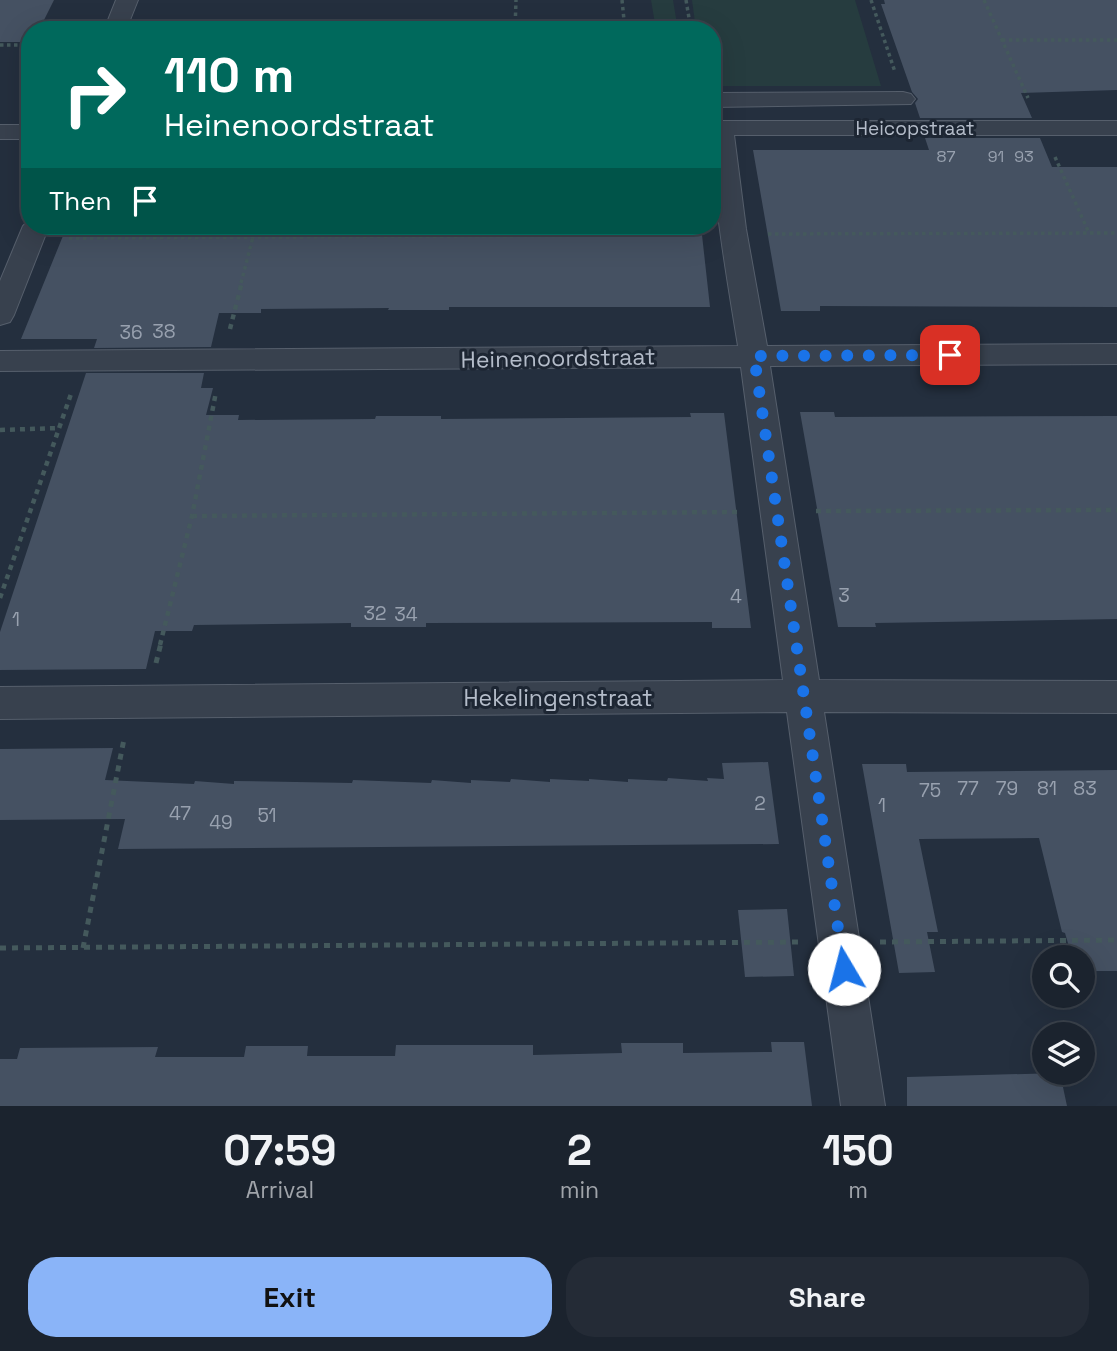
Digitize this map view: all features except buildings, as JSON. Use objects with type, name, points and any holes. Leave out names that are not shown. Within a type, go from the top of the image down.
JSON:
[{"type":"street","points":[[119,21],[127,0]]},
{"type":"street","points":[[721,117],[903,99]]},
{"type":"street","name":"Heicopstraat","points":[[721,118],[1042,129],[1117,128]]},
{"type":"street","points":[[0,132],[21,132]]},
{"type":"street","points":[[721,155],[754,356],[863,1106]]},
{"type":"street","points":[[0,315],[32,235]]},
{"type":"street","name":"Heinenoordstraat","points":[[0,360],[222,361],[1117,354]]},
{"type":"street","name":"Hekelingenstraat","points":[[0,703],[804,696],[1117,697]]},
{"type":"path","points":[[515,21],[516,0]]},
{"type":"path","points":[[622,0],[624,21]]},
{"type":"path","points":[[686,0],[690,21]]},
{"type":"path","points":[[871,0],[903,99]]},
{"type":"path","points":[[984,0],[1089,233]]},
{"type":"path","points":[[1002,40],[1117,40]]},
{"type":"path","points":[[0,45],[21,45]]},
{"type":"path","points":[[721,229],[763,228],[764,234],[1117,233]]},
{"type":"path","points":[[165,235],[708,235]]},
{"type":"path","points":[[83,948],[139,702],[192,516],[222,361],[253,237]]},
{"type":"path","points":[[0,598],[82,360]]},
{"type":"path","points":[[0,430],[59,428]]},
{"type":"path","points":[[192,516],[1117,510]]},
{"type":"path","points":[[0,948],[1117,940]]},
{"type":"green space","points":[[651,0],[673,0],[676,21],[654,21]]},
{"type":"green space","points":[[692,0],[855,0],[881,86],[721,86],[721,21],[695,21]]},
{"type":"route","points":[[844,969],[754,356],[950,355]]}]
